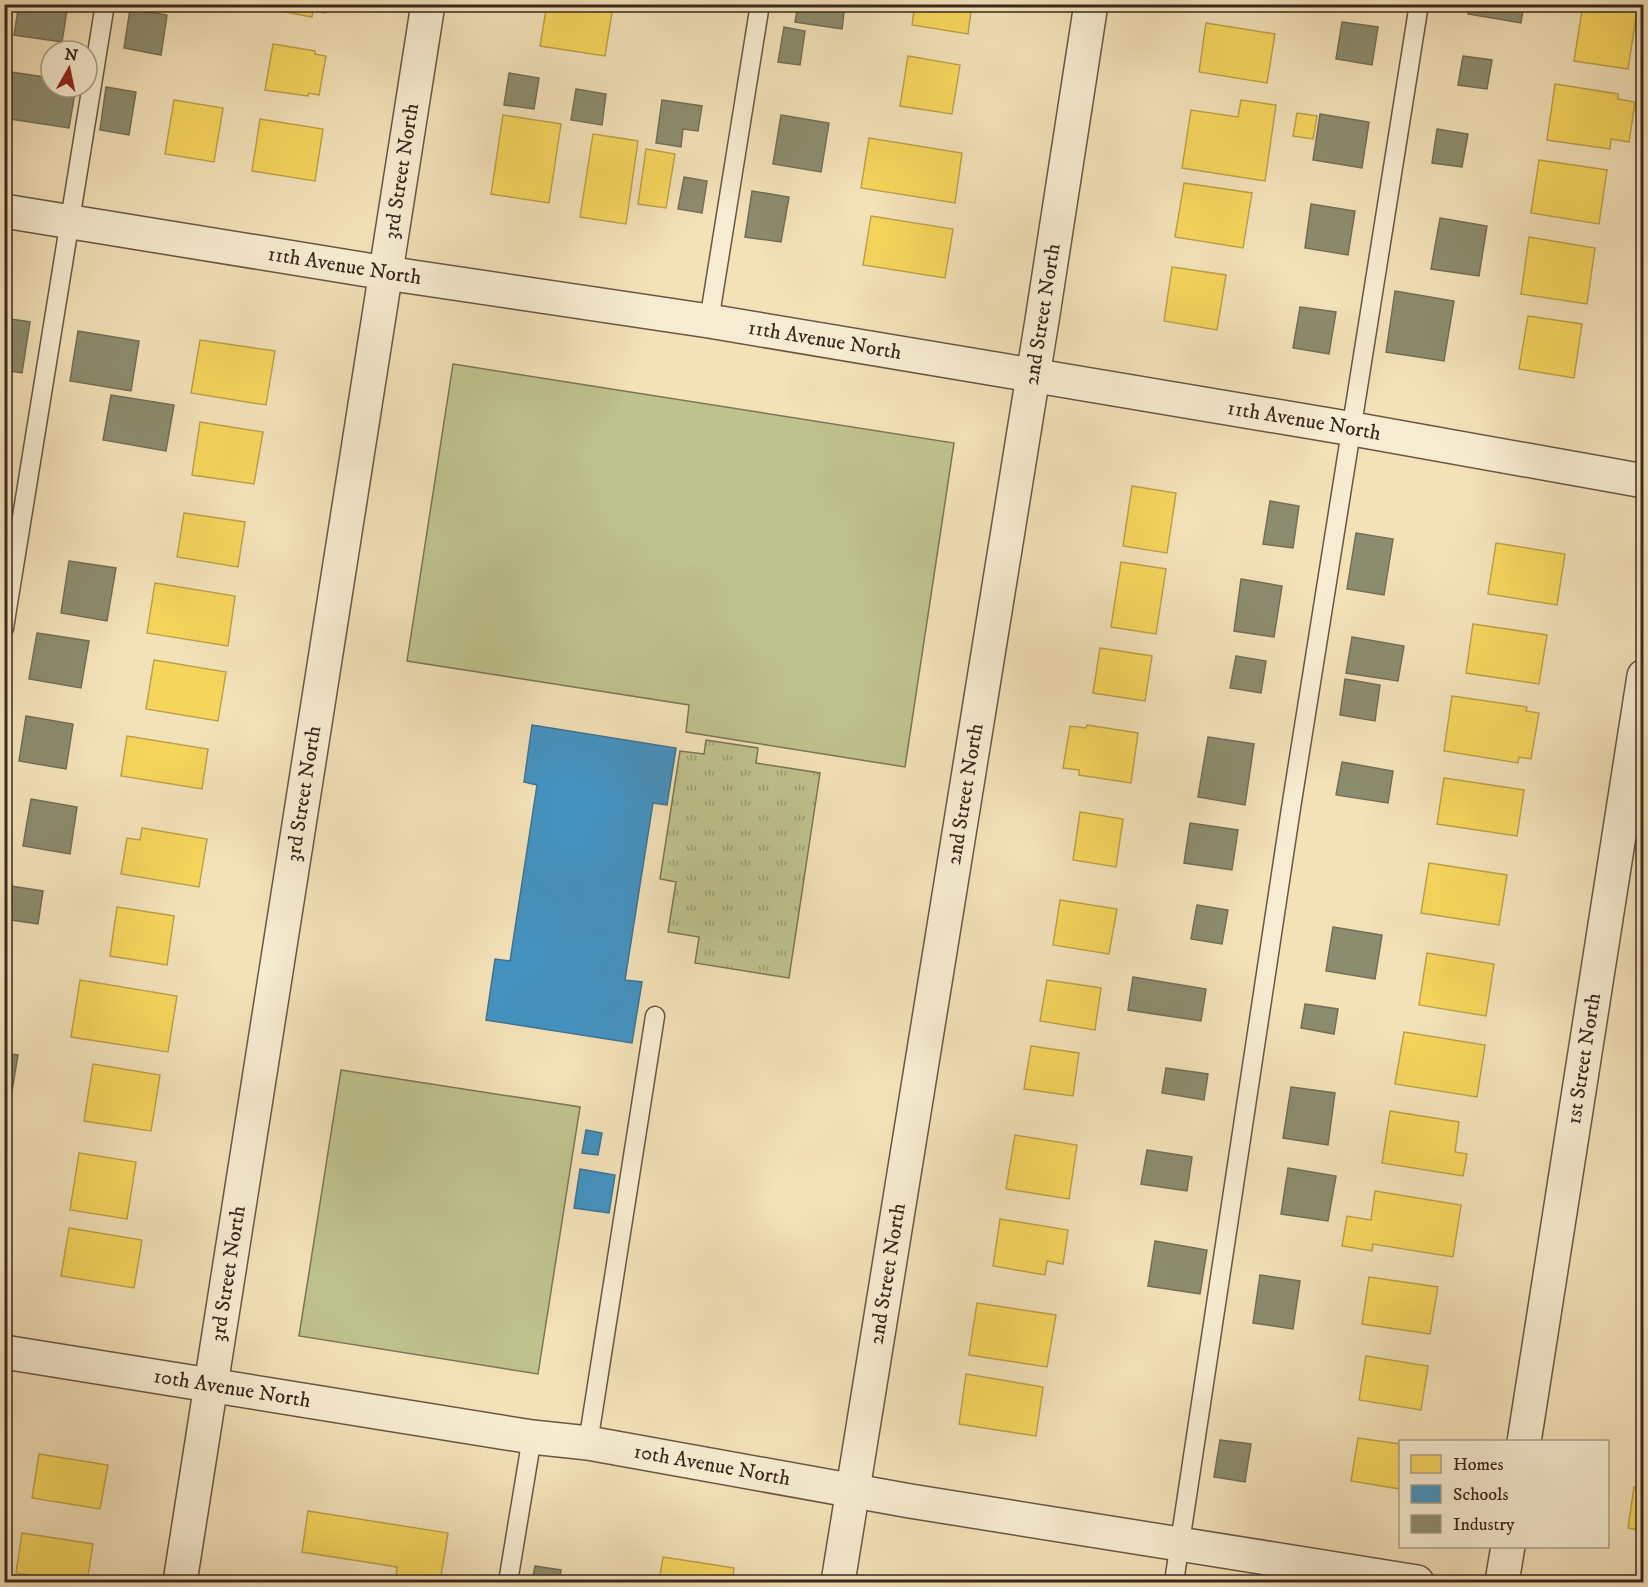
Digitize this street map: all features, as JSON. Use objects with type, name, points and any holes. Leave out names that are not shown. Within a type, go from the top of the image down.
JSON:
[{"type":"street","name":"3rd Street North","points":[[180,1582],[428,4]]},
{"type":"street","name":"2nd Street North","points":[[838,1582],[1091,4]]},
{"type":"street","name":"11th Avenue North","points":[[4,211],[386,273],[709,321],[1353,429],[1644,481]]},
{"type":"street","name":"1st Street North","points":[[1524,1440],[1644,676]]},
{"type":"street","name":"10th Avenue North","points":[[4,1352],[532,1437],[588,1443],[852,1491],[1418,1582]]},
{"type":"street","points":[[1502,1582],[1508,1548]]},
{"type":"lane","points":[[4,628],[105,4]]},
{"type":"lane","points":[[709,321],[760,4]]},
{"type":"lane","points":[[1174,1582],[1291,808],[1419,4]]},
{"type":"lane","points":[[588,1443],[655,1016]]},
{"type":"lane","points":[[508,1582],[532,1437]]},
{"type":"green space","points":[[453,364],[954,443],[905,767],[686,732],[689,705],[407,661]]},
{"type":"green space","points":[[706,740],[758,748],[756,763],[820,773],[789,978],[695,963],[699,937],[668,932],[676,882],[660,879],[680,751],[704,754]]},
{"type":"green space","points":[[341,1070],[580,1107],[538,1374],[299,1336]]},
{"type":"building: Homes","points":[[245,4],[327,4],[326,13],[313,11],[312,17]]},
{"type":"building: Homes","points":[[547,4],[613,6],[605,56],[540,46]]},
{"type":"building: Homes","points":[[915,4],[972,4],[968,34],[912,25]]},
{"type":"building: Homes","points":[[1583,4],[1599,4],[1637,11],[1628,69],[1574,61]]},
{"type":"building: Homes","points":[[1206,23],[1275,34],[1267,83],[1199,72]]},
{"type":"building: Homes","points":[[273,44],[315,51],[315,54],[326,56],[319,95],[309,93],[308,96],[265,90]]},
{"type":"building: Homes","points":[[908,56],[960,65],[952,114],[900,106]]},
{"type":"building: Homes","points":[[1555,84],[1618,94],[1618,99],[1635,102],[1629,142],[1611,139],[1610,149],[1547,140]]},
{"type":"building: Homes","points":[[174,100],[223,108],[214,162],[165,154]]},
{"type":"building: Homes","points":[[1241,100],[1276,105],[1265,181],[1182,168],[1191,110],[1238,117]]},
{"type":"building: Homes","points":[[1297,113],[1317,116],[1313,139],[1293,136]]},
{"type":"building: Homes","points":[[503,115],[561,124],[549,203],[491,194]]},
{"type":"building: Homes","points":[[260,119],[323,129],[315,181],[252,171]]},
{"type":"building: Homes","points":[[593,134],[638,141],[626,224],[580,217]]},
{"type":"building: Homes","points":[[869,138],[962,153],[955,203],[861,188]]},
{"type":"building: Homes","points":[[646,149],[675,154],[666,208],[638,204]]},
{"type":"building: Homes","points":[[1539,160],[1607,170],[1599,224],[1531,213]]},
{"type":"building: Homes","points":[[1184,183],[1252,193],[1243,248],[1175,237]]},
{"type":"building: Homes","points":[[871,216],[953,229],[945,278],[863,265]]},
{"type":"building: Homes","points":[[1529,237],[1595,248],[1587,304],[1521,294]]},
{"type":"building: Homes","points":[[1172,267],[1226,275],[1217,330],[1164,321]]},
{"type":"building: Homes","points":[[1528,316],[1582,324],[1574,378],[1519,369]]},
{"type":"building: Homes","points":[[200,340],[275,351],[266,405],[191,393]]},
{"type":"building: Homes","points":[[200,422],[263,432],[254,484],[192,475]]},
{"type":"building: Homes","points":[[1132,486],[1176,493],[1167,553],[1123,546]]},
{"type":"building: Homes","points":[[184,513],[245,522],[238,567],[177,557]]},
{"type":"building: Homes","points":[[1496,543],[1565,554],[1557,605],[1488,594]]},
{"type":"building: Homes","points":[[1121,562],[1166,569],[1156,634],[1111,627]]},
{"type":"building: Homes","points":[[155,583],[235,596],[228,646],[147,633]]},
{"type":"building: Homes","points":[[1473,624],[1547,635],[1539,684],[1466,673]]},
{"type":"building: Homes","points":[[1100,648],[1152,656],[1145,701],[1093,693]]},
{"type":"building: Homes","points":[[154,660],[226,672],[218,721],[146,709]]},
{"type":"building: Homes","points":[[1452,696],[1527,707],[1526,711],[1539,713],[1531,759],[1519,757],[1518,763],[1444,751]]},
{"type":"building: Homes","points":[[1087,725],[1138,733],[1131,783],[1079,775],[1079,770],[1063,768],[1070,726],[1086,728]]},
{"type":"building: Homes","points":[[127,736],[208,749],[202,789],[121,776]]},
{"type":"building: Homes","points":[[1444,778],[1524,790],[1517,836],[1437,824]]},
{"type":"building: Homes","points":[[1080,812],[1123,819],[1116,867],[1073,860]]},
{"type":"building: Homes","points":[[142,828],[207,839],[199,887],[121,874],[127,838],[140,840]]},
{"type":"building: Homes","points":[[1429,863],[1507,875],[1499,925],[1421,913]]},
{"type":"building: Homes","points":[[1060,900],[1117,909],[1109,954],[1053,945]]},
{"type":"building: Homes","points":[[117,907],[174,916],[167,965],[110,956]]},
{"type":"building: Homes","points":[[1427,953],[1494,964],[1486,1016],[1419,1005]]},
{"type":"building: Homes","points":[[80,980],[177,996],[168,1052],[71,1037]]},
{"type":"building: Homes","points":[[1047,980],[1101,988],[1095,1030],[1040,1021]]},
{"type":"building: Homes","points":[[1404,1032],[1485,1045],[1477,1097],[1395,1084]]},
{"type":"building: Homes","points":[[1031,1046],[1079,1053],[1073,1096],[1024,1089]]},
{"type":"building: Homes","points":[[93,1064],[160,1075],[151,1131],[84,1121]]},
{"type":"building: Homes","points":[[1390,1111],[1459,1122],[1455,1152],[1467,1154],[1463,1176],[1382,1163]]},
{"type":"building: Homes","points":[[1015,1135],[1077,1145],[1069,1199],[1006,1189]]},
{"type":"building: Homes","points":[[79,1153],[136,1162],[127,1219],[70,1210]]},
{"type":"building: Homes","points":[[1375,1191],[1461,1205],[1453,1257],[1373,1244],[1372,1251],[1342,1246],[1347,1216],[1371,1220]]},
{"type":"building: Homes","points":[[1000,1219],[1068,1230],[1063,1264],[1047,1261],[1045,1275],[993,1266]]},
{"type":"building: Homes","points":[[69,1228],[142,1240],[134,1288],[61,1276]]},
{"type":"building: Homes","points":[[1369,1277],[1438,1287],[1430,1334],[1362,1324]]},
{"type":"building: Homes","points":[[977,1303],[1056,1315],[1047,1367],[969,1355]]},
{"type":"building: Homes","points":[[1366,1356],[1428,1366],[1421,1410],[1359,1400]]},
{"type":"building: Homes","points":[[966,1374],[1043,1387],[1036,1436],[959,1424]]},
{"type":"building: Homes","points":[[1358,1438],[1399,1444],[1399,1489],[1351,1481]]},
{"type":"building: Homes","points":[[39,1454],[108,1465],[100,1509],[32,1498]]},
{"type":"building: Homes","points":[[1634,1487],[1644,1489],[1644,1531],[1628,1528]]},
{"type":"building: Homes","points":[[308,1511],[448,1533],[440,1582],[396,1577],[397,1567],[302,1552]]},
{"type":"building: Homes","points":[[22,1533],[93,1544],[87,1582],[16,1573]]},
{"type":"building: Homes","points":[[663,1557],[734,1568],[732,1582],[659,1582]]},
{"type":"building: Schools","points":[[532,725],[676,748],[667,805],[653,803],[625,980],[642,982],[632,1043],[486,1020],[495,959],[510,961],[537,785],[524,782]]},
{"type":"building: Schools","points":[[586,1130],[602,1133],[598,1155],[582,1153]]},
{"type":"building: Schools","points":[[580,1169],[615,1175],[609,1213],[574,1208]]},
{"type":"building: Industry","points":[[19,4],[68,4],[62,39],[14,35]]},
{"type":"building: Industry","points":[[798,4],[845,4],[842,29],[795,22]]},
{"type":"building: Industry","points":[[1470,4],[1524,4],[1521,23],[1468,14]]},
{"type":"building: Industry","points":[[130,9],[167,15],[161,55],[124,48]]},
{"type":"building: Industry","points":[[1342,22],[1378,27],[1372,65],[1336,59]]},
{"type":"building: Industry","points":[[784,27],[805,31],[800,65],[778,62]]},
{"type":"building: Industry","points":[[1463,56],[1492,60],[1487,89],[1458,85]]},
{"type":"building: Industry","points":[[4,71],[39,76],[39,99],[74,99],[69,128],[4,118]]},
{"type":"building: Industry","points":[[509,73],[539,78],[534,109],[504,105]]},
{"type":"building: Industry","points":[[106,87],[136,92],[129,135],[100,130]]},
{"type":"building: Industry","points":[[576,89],[606,94],[602,125],[571,120]]},
{"type":"building: Industry","points":[[662,100],[702,106],[698,131],[683,129],[681,147],[656,143]]},
{"type":"building: Industry","points":[[1320,114],[1369,122],[1362,168],[1313,160]]},
{"type":"building: Industry","points":[[781,115],[829,123],[821,172],[773,164]]},
{"type":"building: Industry","points":[[1437,129],[1468,134],[1462,167],[1432,163]]},
{"type":"building: Industry","points":[[684,177],[707,181],[702,213],[678,209]]},
{"type":"building: Industry","points":[[752,191],[789,197],[781,242],[745,237]]},
{"type":"building: Industry","points":[[1311,204],[1355,211],[1348,255],[1305,248]]},
{"type":"building: Industry","points":[[1440,218],[1487,226],[1479,276],[1431,269]]},
{"type":"building: Industry","points":[[1395,291],[1454,301],[1444,361],[1386,352]]},
{"type":"building: Industry","points":[[1300,307],[1336,312],[1329,354],[1293,348]]},
{"type":"building: Industry","points":[[4,318],[30,322],[22,373],[4,370]]},
{"type":"building: Industry","points":[[78,331],[139,341],[131,391],[70,381]]},
{"type":"building: Industry","points":[[4,376],[10,377],[6,406],[4,406]]},
{"type":"building: Industry","points":[[111,395],[174,405],[166,451],[103,440]]},
{"type":"building: Industry","points":[[1270,501],[1299,506],[1293,548],[1263,544]]},
{"type":"building: Industry","points":[[1356,533],[1393,539],[1384,595],[1347,589]]},
{"type":"building: Industry","points":[[69,561],[116,568],[107,621],[61,613]]},
{"type":"building: Industry","points":[[1241,579],[1282,586],[1274,637],[1234,631]]},
{"type":"building: Industry","points":[[37,633],[89,641],[81,688],[29,679]]},
{"type":"building: Industry","points":[[1352,637],[1404,646],[1398,681],[1346,673]]},
{"type":"building: Industry","points":[[1236,656],[1266,661],[1261,693],[1230,688]]},
{"type":"building: Industry","points":[[1345,679],[1380,685],[1375,721],[1340,715]]},
{"type":"building: Industry","points":[[26,716],[73,724],[66,769],[19,761]]},
{"type":"building: Industry","points":[[1208,737],[1254,744],[1245,805],[1198,797]]},
{"type":"building: Industry","points":[[1342,762],[1393,771],[1388,803],[1336,795]]},
{"type":"building: Industry","points":[[31,799],[77,807],[70,854],[23,846]]},
{"type":"building: Industry","points":[[1190,823],[1238,830],[1232,870],[1184,863]]},
{"type":"building: Industry","points":[[4,885],[43,891],[38,924],[4,919]]},
{"type":"building: Industry","points":[[1197,905],[1228,910],[1222,944],[1191,939]]},
{"type":"building: Industry","points":[[1333,927],[1382,935],[1375,979],[1326,971]]},
{"type":"building: Industry","points":[[1133,977],[1206,989],[1201,1021],[1128,1010]]},
{"type":"building: Industry","points":[[1305,1004],[1338,1009],[1334,1034],[1301,1028]]},
{"type":"building: Industry","points":[[4,1053],[18,1055],[9,1109],[4,1108]]},
{"type":"building: Industry","points":[[1166,1068],[1208,1074],[1204,1100],[1162,1093]]},
{"type":"building: Industry","points":[[1291,1087],[1335,1093],[1328,1145],[1283,1138]]},
{"type":"building: Industry","points":[[1147,1150],[1192,1157],[1187,1191],[1141,1184]]},
{"type":"building: Industry","points":[[1288,1168],[1336,1176],[1328,1221],[1281,1214]]},
{"type":"building: Industry","points":[[1155,1241],[1207,1250],[1200,1294],[1148,1286]]},
{"type":"building: Industry","points":[[1260,1275],[1300,1281],[1293,1329],[1253,1323]]},
{"type":"building: Industry","points":[[1220,1440],[1251,1444],[1245,1482],[1214,1477]]},
{"type":"building: Industry","points":[[535,1566],[561,1570],[559,1582],[532,1582]]}]
